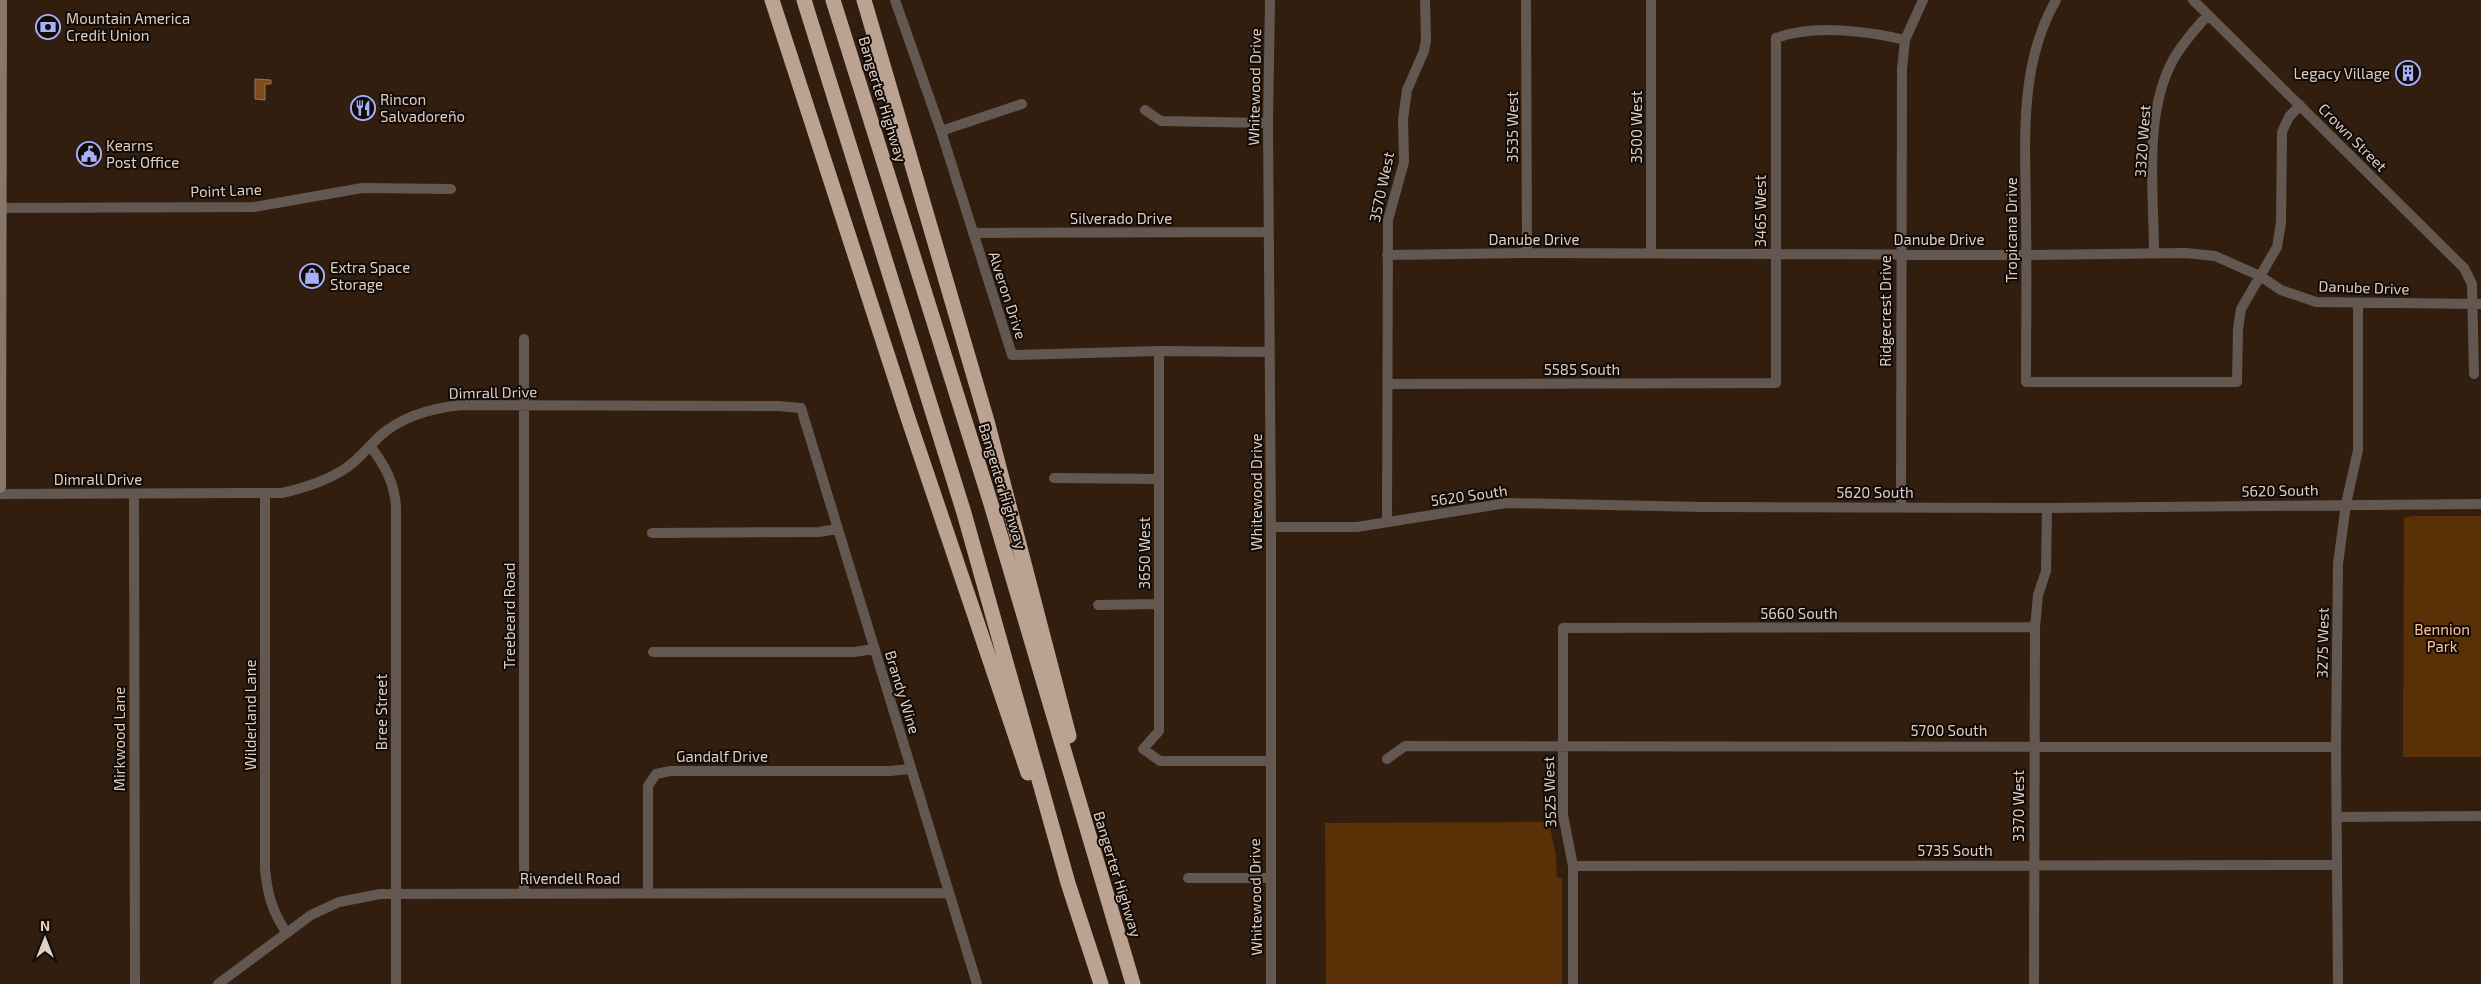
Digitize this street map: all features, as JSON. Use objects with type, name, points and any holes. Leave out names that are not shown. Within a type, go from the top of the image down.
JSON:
[{"type":"highway","points":[[772,0],[1061,876],[1082,925]]},
{"type":"highway","points":[[804,0],[964,513],[1082,925],[1101,984]]},
{"type":"highway","name":"Bangerter Highway","points":[[833,0],[991,504],[1111,915],[1134,984]]},
{"type":"highway","points":[[864,0],[964,341],[1018,537],[1062,706],[1085,814],[1111,915]]},
{"type":"street","points":[[0,487],[1,0]]},
{"type":"street","name":"Alveron Drive","points":[[895,0],[941,131],[1012,354],[1160,351],[1269,352]]},
{"type":"street","name":"Whitewood Drive","points":[[1270,0],[1268,123],[1271,527],[1271,984]]},
{"type":"street","name":"3570 West","points":[[1387,521],[1389,384],[1388,220],[1404,162],[1404,105],[1407,90],[1424,51],[1426,40],[1425,0]]},
{"type":"street","name":"3535 West","points":[[1526,0],[1527,253]]},
{"type":"street","name":"3500 West","points":[[1651,0],[1651,254]]},
{"type":"street","name":"Ridgecrest Drive","points":[[1901,507],[1900,254],[1902,69],[1905,40],[1924,0]]},
{"type":"street","name":"Tropicana Drive","points":[[2056,0],[2037,42],[2028,78],[2026,137],[2026,382],[2237,382],[2238,328],[2241,308],[2260,276]]},
{"type":"street","name":"Crown Street","points":[[2193,0],[2464,268],[2472,284],[2477,304],[2474,374]]},
{"type":"street","name":"3320 West","points":[[2154,254],[2153,147],[2155,119],[2162,88],[2173,60],[2189,36],[2208,15]]},
{"type":"street","name":"3465 West","points":[[1776,383],[1776,38],[1800,32],[1859,31],[1874,32],[1905,40]]},
{"type":"street","points":[[941,131],[1022,104]]},
{"type":"street","points":[[2260,276],[2269,263],[2278,239],[2281,223],[2282,132],[2289,117],[2300,105]]},
{"type":"street","points":[[1145,110],[1160,121],[1268,123]]},
{"type":"street","name":"Point Lane","points":[[0,208],[254,207],[362,188],[451,189]]},
{"type":"street","name":"Silverado Drive","points":[[973,233],[1269,232]]},
{"type":"street","name":"Danube Drive","points":[[1387,255],[1527,253],[2027,255],[2186,253],[2215,256],[2260,276],[2281,290],[2298,298],[2316,302],[2477,304]]},
{"type":"street","name":"3275 West","points":[[2338,984],[2336,747],[2338,564],[2346,504],[2358,450],[2358,304]]},
{"type":"street","name":"Treebeard Road","points":[[524,339],[524,893]]},
{"type":"street","name":"3650 West","points":[[1160,351],[1159,731],[1143,749],[1160,761],[1270,761]]},
{"type":"street","name":"5585 South","points":[[1389,384],[1776,383]]},
{"type":"street","name":"Dimrall Drive","points":[[0,494],[265,494],[306,487],[330,478],[359,458],[380,436],[394,426],[426,412],[461,405],[778,406],[801,408]]},
{"type":"street","name":"Brandy Wine","points":[[801,408],[977,984]]},
{"type":"street","name":"Bree Street","points":[[371,447],[389,473],[395,492],[396,506],[396,984]]},
{"type":"street","points":[[1054,478],[1159,479]]},
{"type":"street","name":"Mirkwood Lane","points":[[134,494],[135,984]]},
{"type":"street","name":"Wilderland Lane","points":[[265,494],[265,868],[267,892],[274,914],[286,932]]},
{"type":"street","name":"5620 South","points":[[1271,527],[1357,527],[1507,503],[1703,507],[2047,508],[2481,504]]},
{"type":"street","name":"3370 West","points":[[2034,984],[2034,627],[2038,595],[2046,571],[2047,508]]},
{"type":"street","points":[[652,533],[819,532],[837,529]]},
{"type":"street","points":[[1098,605],[1158,604]]},
{"type":"street","name":"5660 South","points":[[1563,628],[2034,627]]},
{"type":"street","name":"3525 West","points":[[1563,628],[1563,815],[1573,866],[1573,984]]},
{"type":"street","points":[[653,652],[854,652],[874,649]]},
{"type":"street","name":"5700 South","points":[[1387,759],[1405,746],[2033,745],[2336,747]]},
{"type":"street","name":"Gandalf Drive","points":[[648,893],[648,786],[656,774],[670,771],[890,771],[910,769]]},
{"type":"street","points":[[2337,817],[2481,816]]},
{"type":"street","name":"5735 South","points":[[1573,866],[2337,865]]},
{"type":"street","points":[[1188,878],[1270,878]]},
{"type":"street","name":"Rivendell Road","points":[[218,984],[311,915],[339,902],[362,896],[396,893],[948,893]]},
{"type":"green space","name":"Bennion Park","points":[[2412,516],[2481,516],[2481,757],[2403,757],[2404,518]]},
{"type":"green space","points":[[1549,822],[1556,856],[1557,877],[1562,878],[1562,984],[1326,984],[1325,823]]},
{"type":"shaded area","points":[[255,79],[271,80],[271,84],[265,84],[265,100],[255,99]]},
{"type":"place","name":"Mountain America Credit Union","points":[[48,27]]},
{"type":"place","name":"Legacy Village","points":[[2408,73]]},
{"type":"place","name":"Rincon Salvadoreño","points":[[363,108]]},
{"type":"place","name":"Kearns Post Office","points":[[89,154]]},
{"type":"place","name":"Extra Space Storage","points":[[312,276]]}]
